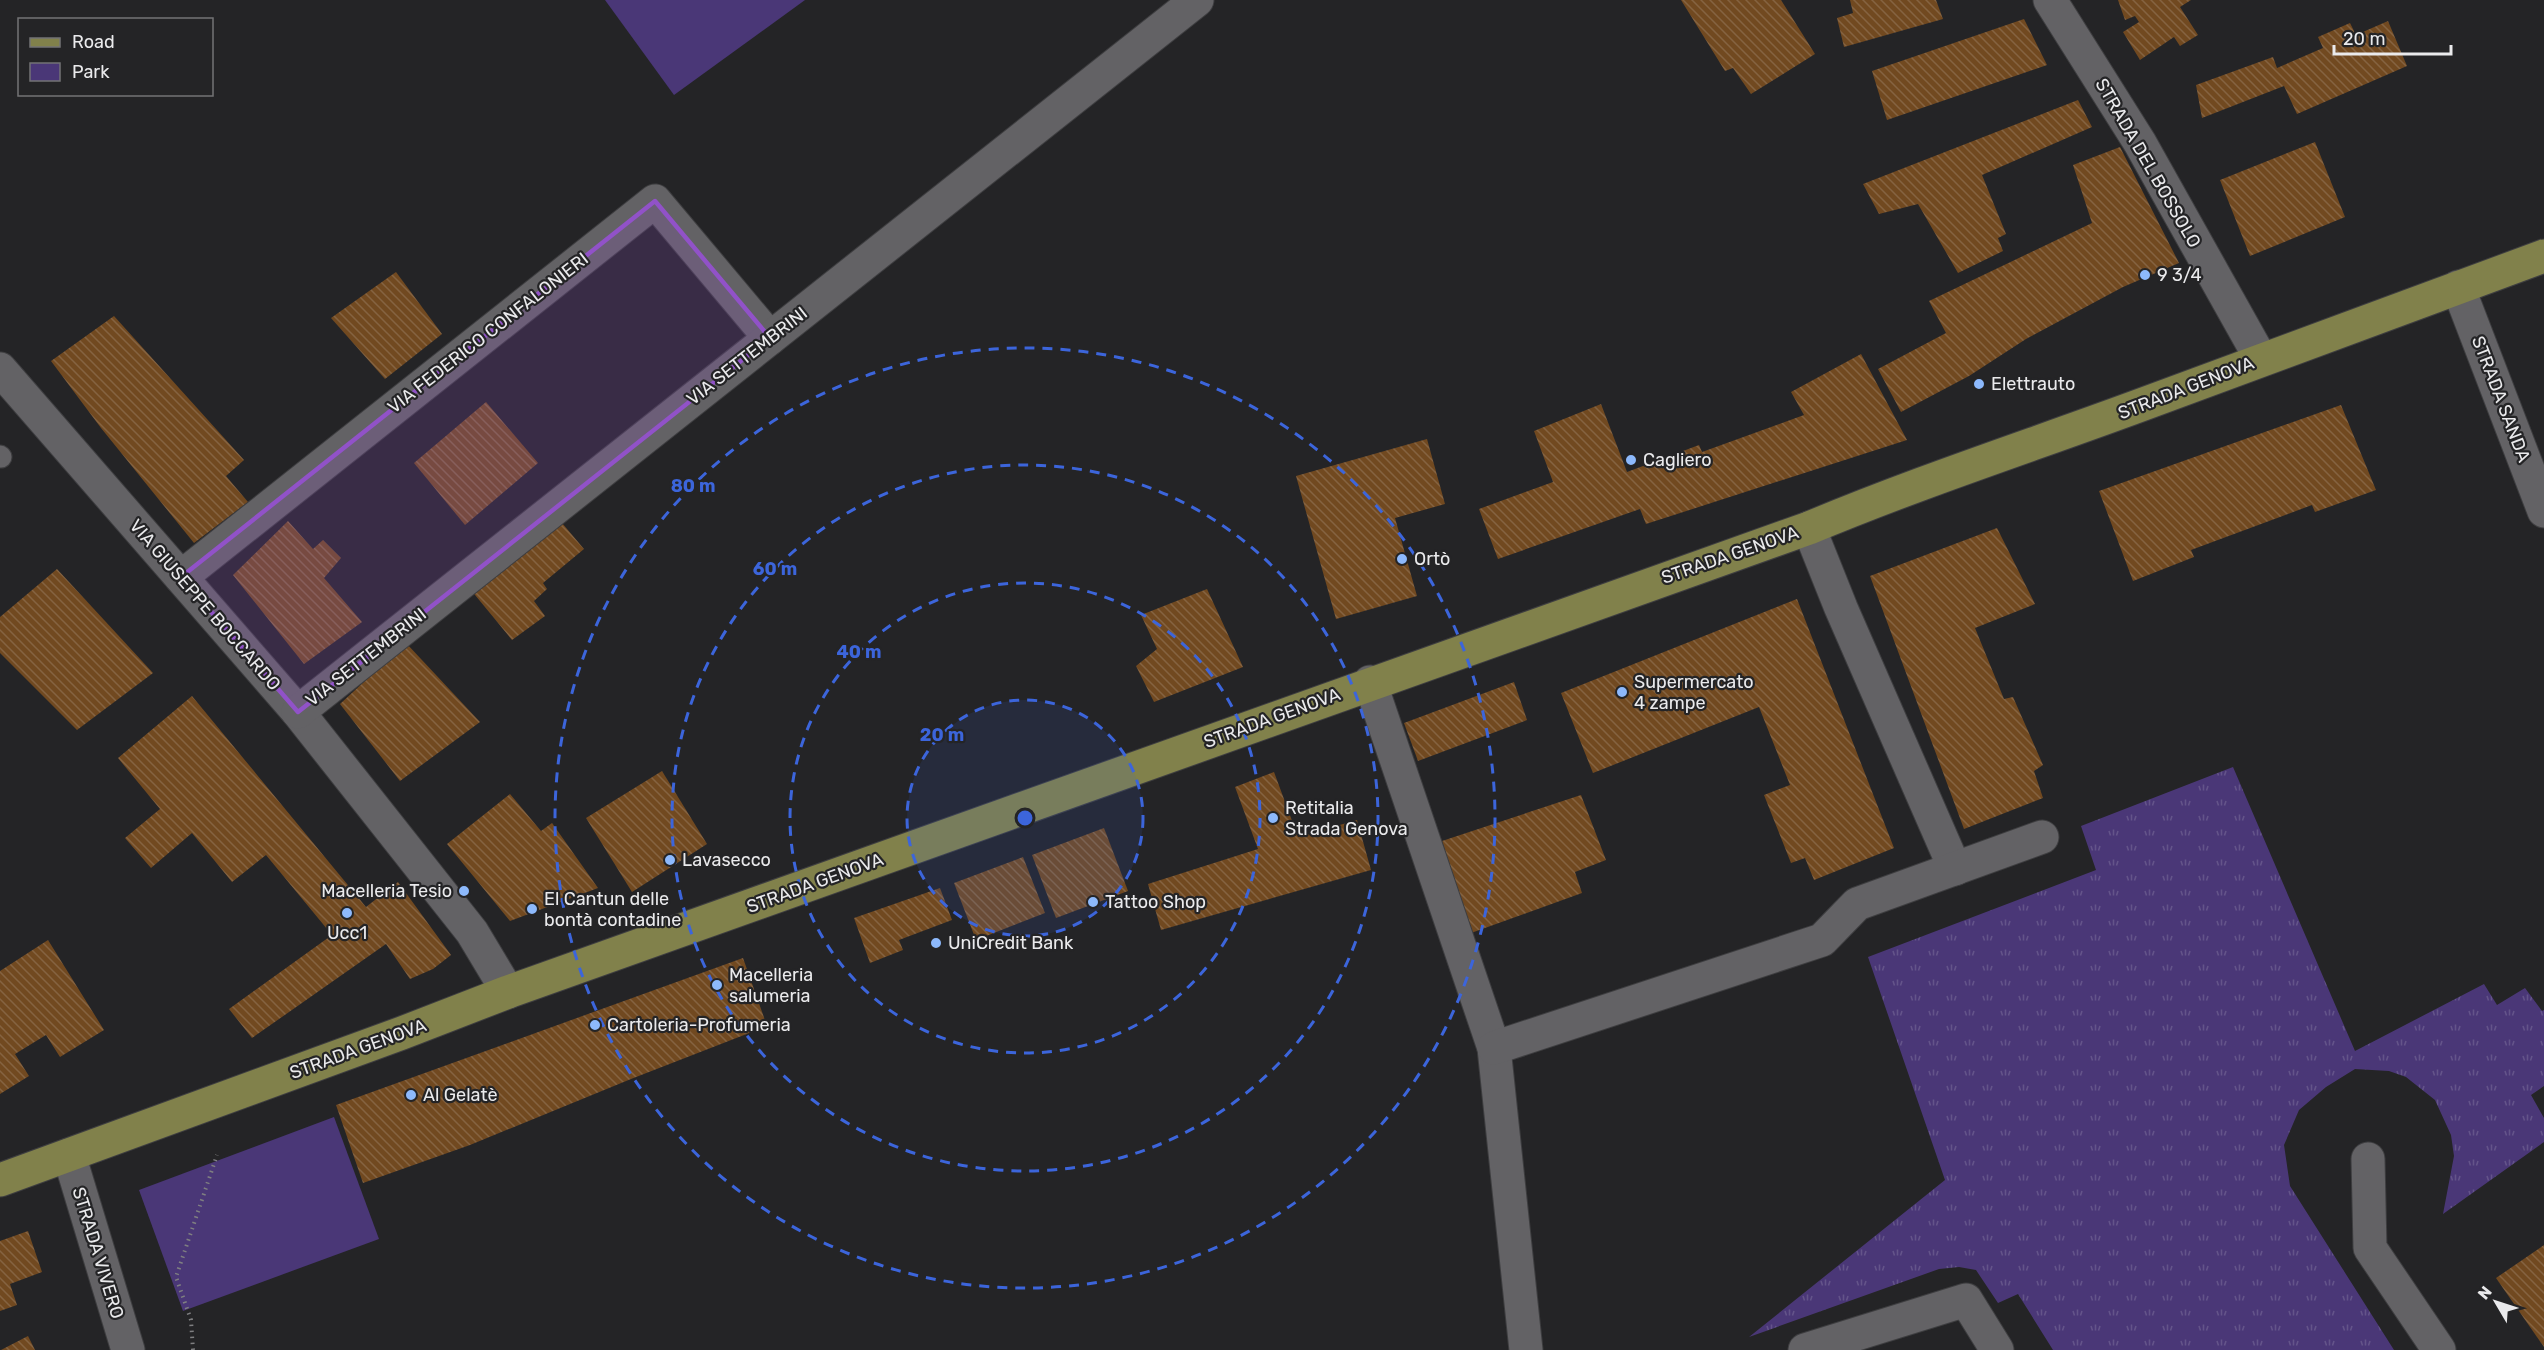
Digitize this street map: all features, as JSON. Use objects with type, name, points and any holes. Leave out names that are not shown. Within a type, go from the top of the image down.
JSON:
[{"type":"main road","name":"STRADA GENOVA","points":[[0,1180],[508,992],[1063,795],[1370,682],[1809,528],[1889,495],[2149,402],[2261,359],[2337,335],[2544,256]]},
{"type":"street","name":"VIA SETTEMBRINI","points":[[298,712],[1197,0]]},
{"type":"street","name":"STRADA DEL BOSSOLO","points":[[2050,0],[2140,143],[2261,359]]},
{"type":"street","name":"VIA FEDERICO CONFALONIERI","points":[[181,577],[655,201],[770,338]]},
{"type":"street","name":"STRADA SANDA","points":[[2458,287],[2544,512]]},
{"type":"street","name":"VIA GIUSEPPE BOCCARDO","points":[[0,369],[298,712],[472,932],[508,992]]},
{"type":"street","points":[[1809,528],[1841,608],[1954,869]]},
{"type":"street","points":[[1370,682],[1494,1048],[1526,1350]]},
{"type":"street","points":[[1494,1048],[1822,940],[1857,904],[2042,837]]},
{"type":"street","name":"STRADA VIVERO","points":[[69,1155],[128,1350]]},
{"type":"street","points":[[2368,1158],[2370,1248],[2439,1350]]},
{"type":"street","points":[[1805,1350],[1966,1300],[1997,1350]]},
{"type":"path","points":[[193,1350],[191,1320],[176,1277],[217,1155]]},
{"type":"highlighted area","points":[[655,201],[770,338],[298,712],[181,577]]},
{"type":"green space","points":[[605,0],[805,0],[674,95]]},
{"type":"green space","points":[[2233,767],[2355,1051],[2484,984],[2497,1005],[2525,988],[2542,1011],[2544,1010],[2544,1086],[2531,1095],[2544,1118],[2544,1142],[2443,1214],[2454,1156],[2451,1135],[2435,1100],[2406,1077],[2389,1071],[2355,1069],[2326,1087],[2299,1110],[2284,1145],[2290,1186],[2394,1350],[2053,1350],[2018,1294],[1998,1303],[1976,1270],[1959,1267],[1939,1269],[1749,1337],[1945,1180],[1868,957],[2096,870],[2081,826]]},
{"type":"green space","points":[[334,1117],[379,1239],[183,1311],[139,1190]]},
{"type":"building","points":[[1681,0],[1781,0],[1815,54],[1751,94],[1733,68],[1725,71]]},
{"type":"building","points":[[1850,0],[1936,0],[1943,19],[1844,47],[1837,18],[1853,13]]},
{"type":"building","points":[[2118,0],[2191,0],[2180,7],[2198,35],[2180,46],[2174,37],[2140,60],[2123,32],[2139,22],[2135,16],[2125,20]]},
{"type":"building","points":[[2024,19],[2047,65],[1887,120],[1872,71]]},
{"type":"building","points":[[2388,21],[2407,66],[2297,114],[2284,86],[2202,118],[2196,85],[2273,57],[2277,68],[2323,48],[2318,37],[2350,23],[2356,35]]},
{"type":"building","points":[[2078,100],[2092,127],[1982,175],[2006,234],[1998,238],[2003,251],[1958,273],[1918,204],[1879,214],[1863,184]]},
{"type":"building","points":[[2315,142],[2345,217],[2250,256],[2220,180]]},
{"type":"building","points":[[2120,147],[2179,263],[2123,287],[2026,339],[1969,376],[1901,412],[1878,369],[1946,333],[1929,301],[2092,223],[2073,165]]},
{"type":"building","points":[[396,272],[442,334],[385,379],[331,318]]},
{"type":"building","points":[[114,316],[244,460],[226,476],[248,502],[194,543],[101,428],[51,361]]},
{"type":"building","points":[[1861,354],[1907,440],[1646,524],[1640,509],[1498,559],[1479,509],[1553,482],[1534,431],[1601,404],[1627,472],[1699,445],[1702,452],[1804,415],[1791,392]]},
{"type":"building","points":[[486,402],[538,463],[465,525],[414,463]]},
{"type":"building","points":[[2341,405],[2376,490],[2315,512],[2312,505],[2191,550],[2194,557],[2133,581],[2099,491]]},
{"type":"building","points":[[1427,439],[1445,504],[1395,518],[1417,596],[1336,619],[1296,476]]},
{"type":"building","points":[[288,521],[313,549],[323,540],[341,558],[324,578],[362,622],[304,664],[233,575]]},
{"type":"building","points":[[562,523],[584,549],[543,583],[547,589],[534,601],[545,616],[512,640],[466,584]]},
{"type":"building","points":[[1997,528],[2035,604],[1975,628],[2004,699],[2013,697],[2043,765],[2034,771],[2043,798],[1964,829],[1870,576]]},
{"type":"building","points":[[57,569],[153,673],[77,730],[0,653],[0,617]]},
{"type":"building","points":[[1207,589],[1243,667],[1154,702],[1136,666],[1157,649],[1141,615]]},
{"type":"building","points":[[1797,599],[1894,848],[1814,880],[1805,858],[1791,863],[1764,795],[1790,785],[1759,707],[1593,773],[1561,693]]},
{"type":"building","points":[[406,643],[480,722],[400,781],[340,704]]},
{"type":"building","points":[[1514,682],[1527,720],[1418,761],[1404,723]]},
{"type":"building","points":[[192,696],[366,907],[398,882],[451,955],[433,969],[410,979],[386,944],[252,1038],[229,1009],[332,935],[266,855],[232,882],[192,833],[151,868],[125,838],[160,809],[118,758]]},
{"type":"building","points":[[662,771],[707,844],[632,892],[586,818]]},
{"type":"building","points":[[1274,772],[1298,837],[1357,820],[1371,870],[1161,930],[1148,884],[1258,849],[1235,787]]},
{"type":"building","points":[[510,794],[541,831],[552,823],[598,888],[510,921],[447,844]]},
{"type":"building","points":[[1581,795],[1606,860],[1575,872],[1582,893],[1471,933],[1442,841]]},
{"type":"building","points":[[1104,828],[1128,891],[1056,918],[1032,855]]},
{"type":"building","points":[[1023,857],[1045,913],[976,940],[954,883]]},
{"type":"building","points":[[940,888],[952,920],[899,940],[903,950],[870,963],[854,918]]},
{"type":"building","points":[[48,940],[104,1030],[60,1057],[46,1035],[15,1054],[29,1076],[0,1094],[0,971]]},
{"type":"building","points":[[743,958],[767,1026],[470,1145],[363,1183],[336,1105]]},
{"type":"building","points":[[28,1231],[42,1272],[10,1284],[17,1305],[0,1311],[0,1241]]},
{"type":"building","points":[[2544,1245],[2544,1347],[2496,1278]]},
{"type":"building","points":[[28,1336],[35,1350],[1,1350]]},
{"type":"place","name":"9 3/4","points":[[2145,275]]},
{"type":"place","name":"Elettrauto","points":[[1979,384]]},
{"type":"place","name":"Cagliero","points":[[1631,460]]},
{"type":"place","name":"Ortò","points":[[1402,559]]},
{"type":"place","name":"Supermercato 4 zampe","points":[[1622,692]]},
{"type":"place","name":"Retitalia Strada Genova","points":[[1273,818]]},
{"type":"place","name":"Lavasecco","points":[[670,860]]},
{"type":"place","name":"Macelleria Tesio","points":[[464,891]]},
{"type":"place","name":"Tattoo Shop","points":[[1093,902]]},
{"type":"place","name":"El Cantun delle bontà contadine","points":[[532,909]]},
{"type":"place","name":"Ucc1","points":[[347,913]]},
{"type":"place","name":"UniCredit Bank","points":[[936,943]]},
{"type":"place","name":"Macelleria salumeria","points":[[717,985]]},
{"type":"place","name":"Cartoleria-Profumeria","points":[[595,1025]]},
{"type":"place","name":"Al Gelatè","points":[[411,1095]]}]
